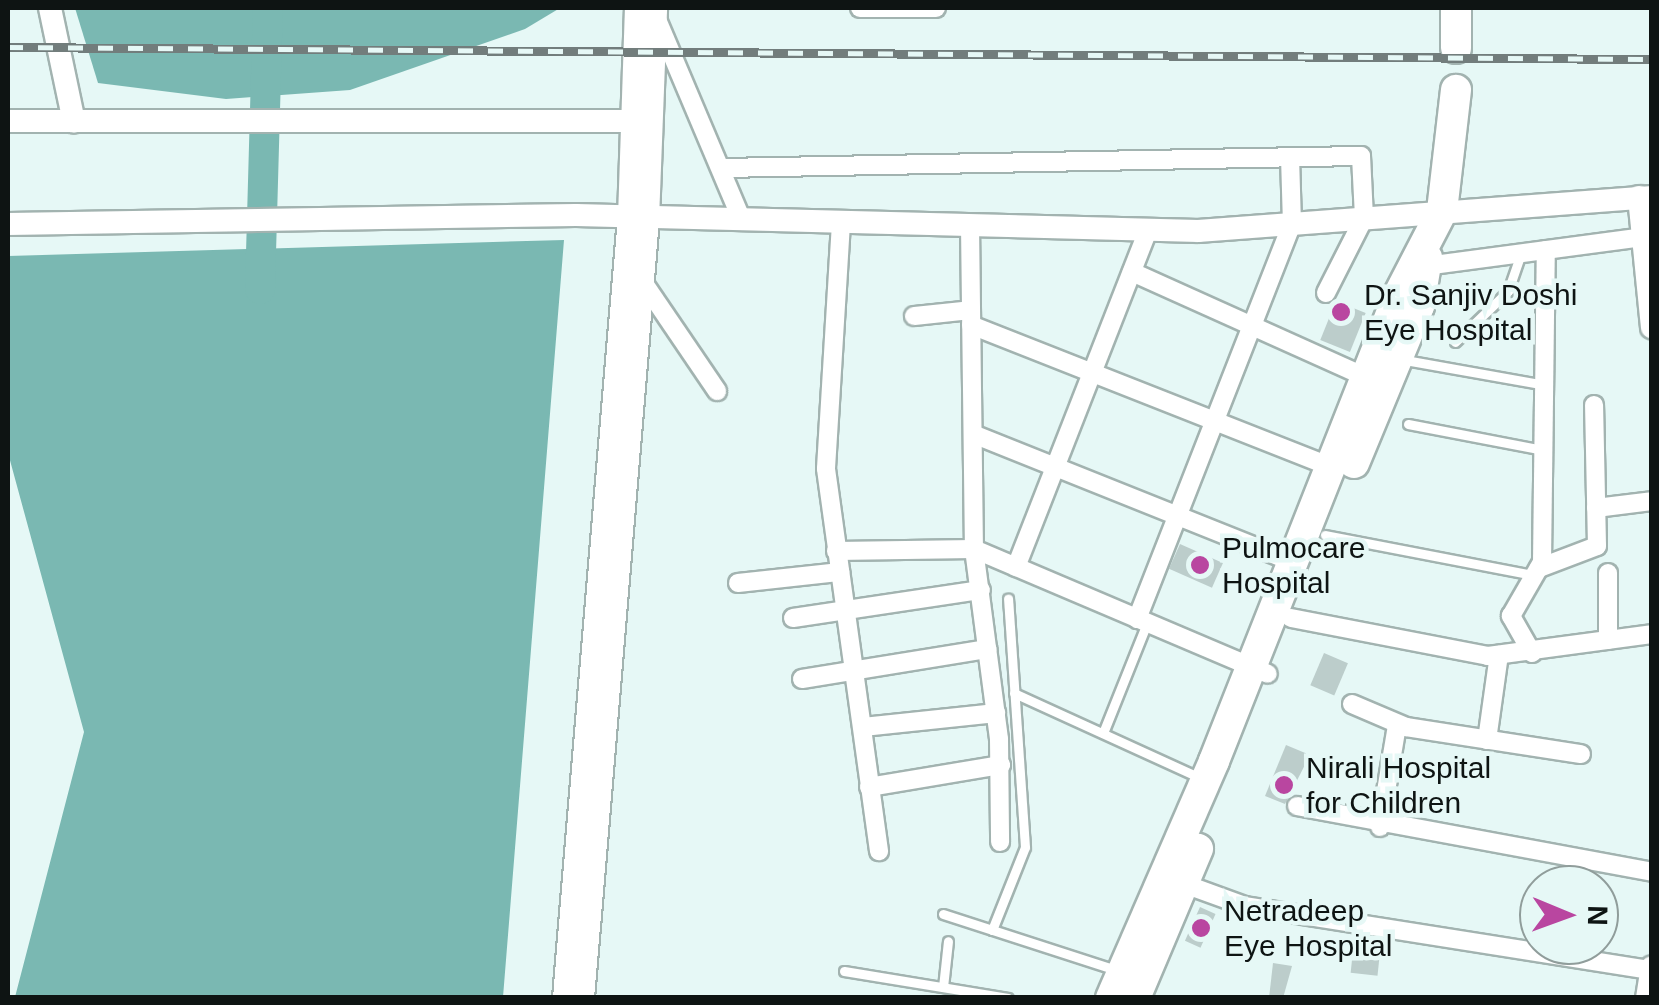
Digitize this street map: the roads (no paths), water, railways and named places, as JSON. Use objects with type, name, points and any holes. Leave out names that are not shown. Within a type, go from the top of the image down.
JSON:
[{"type":"highway","points":[[1456,8],[1456,48]]},
{"type":"highway","points":[[1174,880],[1206,780],[1291,618],[1397,359],[1442,212],[1456,90]]},
{"type":"highway","points":[[1119,992],[1174,880],[1260,671],[1293,562],[1398,296],[1427,258]]},
{"type":"street","points":[[50,8],[74,122]]},
{"type":"street","points":[[860,8],[936,8]]},
{"type":"street","points":[[583,994],[606,603],[639,218],[650,10]]},
{"type":"street","points":[[650,10],[742,221]]},
{"type":"street","points":[[8,121],[644,121]]},
{"type":"street","points":[[722,168],[1361,156],[1364,218],[1326,293]]},
{"type":"street","points":[[1142,621],[1177,516],[1292,224],[1290,158]]},
{"type":"street","points":[[8,224],[136,226],[576,215],[1148,230],[1292,224],[1645,197],[1652,327]]},
{"type":"street","points":[[606,603],[643,282],[639,218]]},
{"type":"street","points":[[841,223],[826,469],[857,669],[878,851]]},
{"type":"street","points":[[970,226],[974,550],[1001,766],[1000,842]]},
{"type":"street","points":[[1016,567],[1148,230]]},
{"type":"street","points":[[1427,258],[1646,247]]},
{"type":"street","points":[[1532,653],[1511,616],[1538,571],[1544,451],[1546,250]]},
{"type":"street","points":[[1132,272],[1366,377]]},
{"type":"street","points":[[643,282],[717,391]]},
{"type":"street","points":[[914,316],[971,318],[1331,467]]},
{"type":"street","points":[[1538,571],[1593,552],[1594,405]]},
{"type":"street","points":[[973,434],[1293,562]]},
{"type":"street","points":[[1596,508],[1652,500]]},
{"type":"street","points":[[836,551],[974,550],[1260,671]]},
{"type":"street","points":[[738,582],[840,572]]},
{"type":"street","points":[[1608,573],[1608,640]]},
{"type":"street","points":[[793,618],[980,590]]},
{"type":"street","points":[[1291,618],[1500,656],[1652,634]]},
{"type":"street","points":[[802,678],[988,649]]},
{"type":"street","points":[[1486,740],[1500,656]]},
{"type":"street","points":[[1352,704],[1397,725],[1581,754]]},
{"type":"street","points":[[863,727],[996,713]]},
{"type":"street","points":[[1380,827],[1397,725]]},
{"type":"street","points":[[869,787],[1001,766]]},
{"type":"street","points":[[1298,806],[1380,827],[1652,872]]},
{"type":"street","points":[[1174,880],[1245,906],[1650,981]]},
{"type":"lane","points":[[1455,342],[1508,291],[1521,254]]},
{"type":"lane","points":[[1397,359],[1544,386]]},
{"type":"lane","points":[[1408,424],[1544,451]]},
{"type":"lane","points":[[1325,534],[1538,571]]},
{"type":"lane","points":[[992,930],[1025,847],[1008,598]]},
{"type":"lane","points":[[1103,733],[1142,621]]},
{"type":"lane","points":[[1014,693],[1206,780]]},
{"type":"lane","points":[[942,914],[992,930],[1119,992]]},
{"type":"lane","points":[[944,987],[948,942]]},
{"type":"lane","points":[[844,971],[1008,998]]},
{"type":"water","points":[[75,8],[560,8],[525,29],[350,90],[226,99],[98,83]]},
{"type":"water","points":[[564,240],[503,997],[15,997],[84,732],[8,453],[8,256]]},
{"type":"waterway","points":[[260,289],[268,8]]},
{"type":"railway","points":[[8,47],[1652,59]]},
{"type":"place","name":"Dr. Sanjiv Doshi Eye Hospital","points":[[1341,312]]},
{"type":"place","name":"Pulmocare Hospital","points":[[1200,565]]},
{"type":"place","name":"Nirali Hospital for Children","points":[[1284,785]]},
{"type":"place","name":"Netradeep Eye Hospital","points":[[1201,928]]}]
